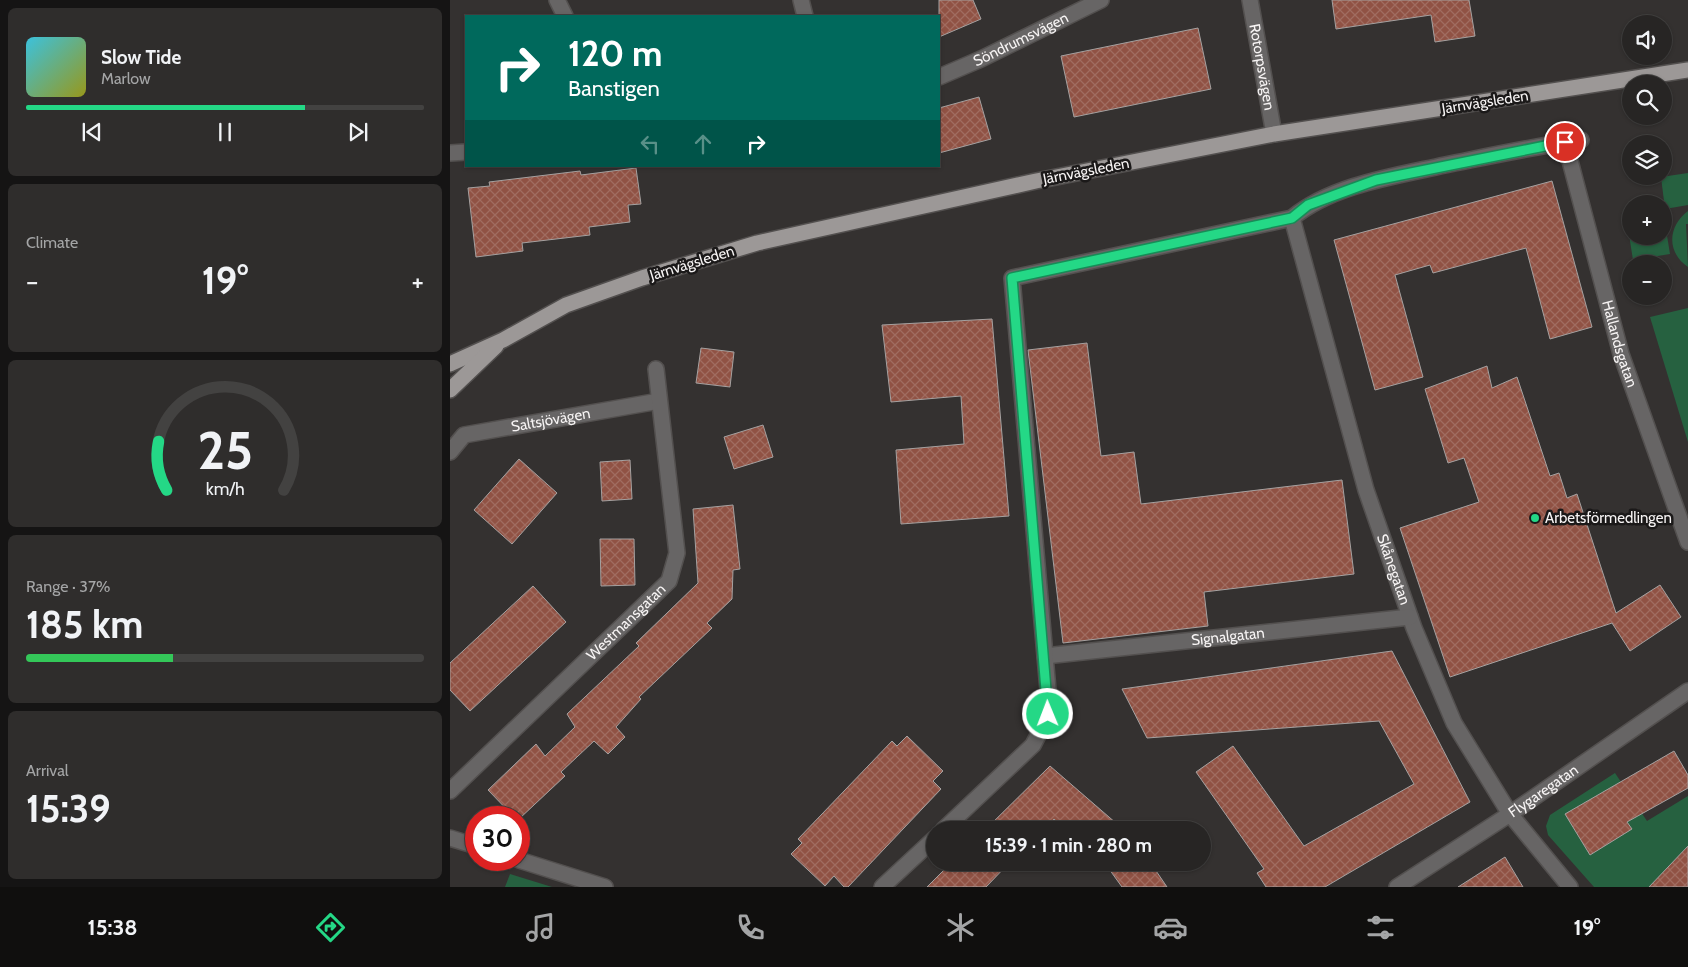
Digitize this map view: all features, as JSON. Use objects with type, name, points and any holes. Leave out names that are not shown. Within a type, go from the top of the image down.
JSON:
[{"type":"main road","name":"Järnvägsleden","points":[[450,364],[503,340],[566,305],[642,278],[757,243],[1036,181],[1274,134],[1688,70]]},
{"type":"main road","name":"Järnvägsleden","points":[[450,390],[503,340]]},
{"type":"street","points":[[557,0],[564,15]]},
{"type":"street","points":[[800,0],[805,15]]},
{"type":"street","name":"Söndrumsvägen","points":[[940,77],[981,59],[1101,0]]},
{"type":"street","name":"Rotorpsvägen","points":[[1250,0],[1274,134]]},
{"type":"street","points":[[953,821],[1033,745],[1048,714],[1045,656],[1012,278],[1292,218],[1308,205],[1376,180],[1581,140]]},
{"type":"street","name":"Hallandsgatan","points":[[1565,142],[1622,354],[1688,542]]},
{"type":"street","points":[[450,153],[465,152]]},
{"type":"street","name":"Skånegatan","points":[[1292,218],[1366,490],[1410,616],[1454,722],[1510,814],[1570,887]]},
{"type":"street","name":"Westmansgatan","points":[[450,791],[669,580],[677,553],[656,369]]},
{"type":"street","name":"Saltsjövägen","points":[[450,452],[464,435],[659,401]]},
{"type":"street","name":"Signalgatan","points":[[1045,656],[1410,616]]},
{"type":"street","name":"Flygaregatan","points":[[1397,887],[1510,814],[1688,691]]},
{"type":"street","points":[[450,838],[465,843]]},
{"type":"street","points":[[882,887],[926,846]]},
{"type":"street","points":[[530,863],[606,887]]},
{"type":"green space","points":[[1688,173],[1688,205],[1672,208],[1672,195],[1663,195],[1662,185],[1672,185],[1672,175]]},
{"type":"green space","points":[[1688,211],[1688,224],[1686,224],[1688,267],[1681,261],[1673,247],[1673,231],[1681,217]]},
{"type":"green space","points":[[1631,245],[1669,245],[1670,254],[1664,255],[1632,255]]},
{"type":"green space","points":[[1688,308],[1688,442],[1650,317]]},
{"type":"green space","points":[[1615,773],[1647,821],[1688,796],[1688,887],[1594,887],[1548,835],[1546,826],[1550,815]]},
{"type":"green space","points":[[510,874],[552,887],[505,887]]},
{"type":"building","points":[[939,0],[973,0],[981,19],[940,37]]},
{"type":"building","points":[[1332,0],[1469,0],[1475,36],[1435,42],[1431,15],[1336,29]]},
{"type":"building","points":[[1198,28],[1211,89],[1074,117],[1061,56]]},
{"type":"building","points":[[979,97],[991,139],[940,153],[940,108]]},
{"type":"building","points":[[636,168],[641,204],[628,205],[630,222],[589,227],[590,235],[522,243],[523,251],[476,257],[468,188],[490,186],[489,182],[580,171],[581,175]]},
{"type":"building","points":[[1552,181],[1592,327],[1550,339],[1526,248],[1433,273],[1430,265],[1395,275],[1423,377],[1375,390],[1334,240]]},
{"type":"building","points":[[992,319],[1009,516],[901,524],[896,450],[964,444],[961,396],[891,402],[882,325]]},
{"type":"building","points":[[1087,343],[1101,456],[1134,452],[1141,504],[1342,480],[1354,574],[1204,592],[1208,626],[1063,643],[1028,350]]},
{"type":"building","points":[[701,348],[734,352],[730,387],[696,383]]},
{"type":"building","name":"Arbetsförmedlingen","points":[[1487,366],[1492,388],[1517,377],[1550,476],[1559,473],[1567,498],[1577,494],[1616,613],[1660,585],[1681,617],[1630,651],[1612,623],[1450,677],[1400,528],[1479,502],[1464,458],[1448,463],[1425,389]]},
{"type":"building","points":[[763,425],[773,457],[734,469],[724,437]]},
{"type":"building","points":[[519,459],[557,493],[512,544],[474,510]]},
{"type":"building","points":[[630,460],[632,499],[602,501],[600,462]]},
{"type":"building","points":[[733,505],[740,569],[733,570],[732,599],[707,623],[712,628],[639,697],[641,699],[616,727],[625,737],[608,754],[594,741],[561,772],[565,776],[530,809],[530,806],[503,806],[488,790],[536,744],[545,756],[575,727],[567,714],[639,646],[636,643],[698,583],[693,509]]},
{"type":"building","points":[[600,539],[634,539],[635,585],[601,586]]},
{"type":"building","points":[[533,586],[566,622],[470,711],[450,690],[450,663]]},
{"type":"building","points":[[1392,651],[1470,802],[1325,887],[1266,887],[1257,873],[1264,869],[1196,772],[1233,746],[1304,846],[1414,784],[1379,721],[1147,738],[1122,689]]},
{"type":"building","points":[[907,736],[943,771],[933,781],[941,789],[848,887],[844,887],[834,876],[825,886],[791,854],[802,843],[798,839],[892,741],[897,746]]},
{"type":"building","points":[[1674,751],[1688,775],[1688,788],[1627,822],[1632,829],[1590,855],[1565,814]]},
{"type":"building","points":[[1050,766],[1114,821],[1056,821],[1054,819],[1052,821],[994,821]]},
{"type":"building","points":[[1688,846],[1688,887],[1649,887]]},
{"type":"building","points":[[1505,857],[1523,887],[1458,887]]},
{"type":"building","points":[[943,871],[1001,871],[986,887],[927,887]]},
{"type":"building","points":[[1110,871],[1156,871],[1167,887],[1122,887]]},
{"type":"place","name":"Arbetsförmedlingen","points":[[1535,518]]},
{"type":"route","points":[[1048,714],[1048,690],[1012,278],[1292,218],[1308,205],[1376,180],[1565,142]]}]
